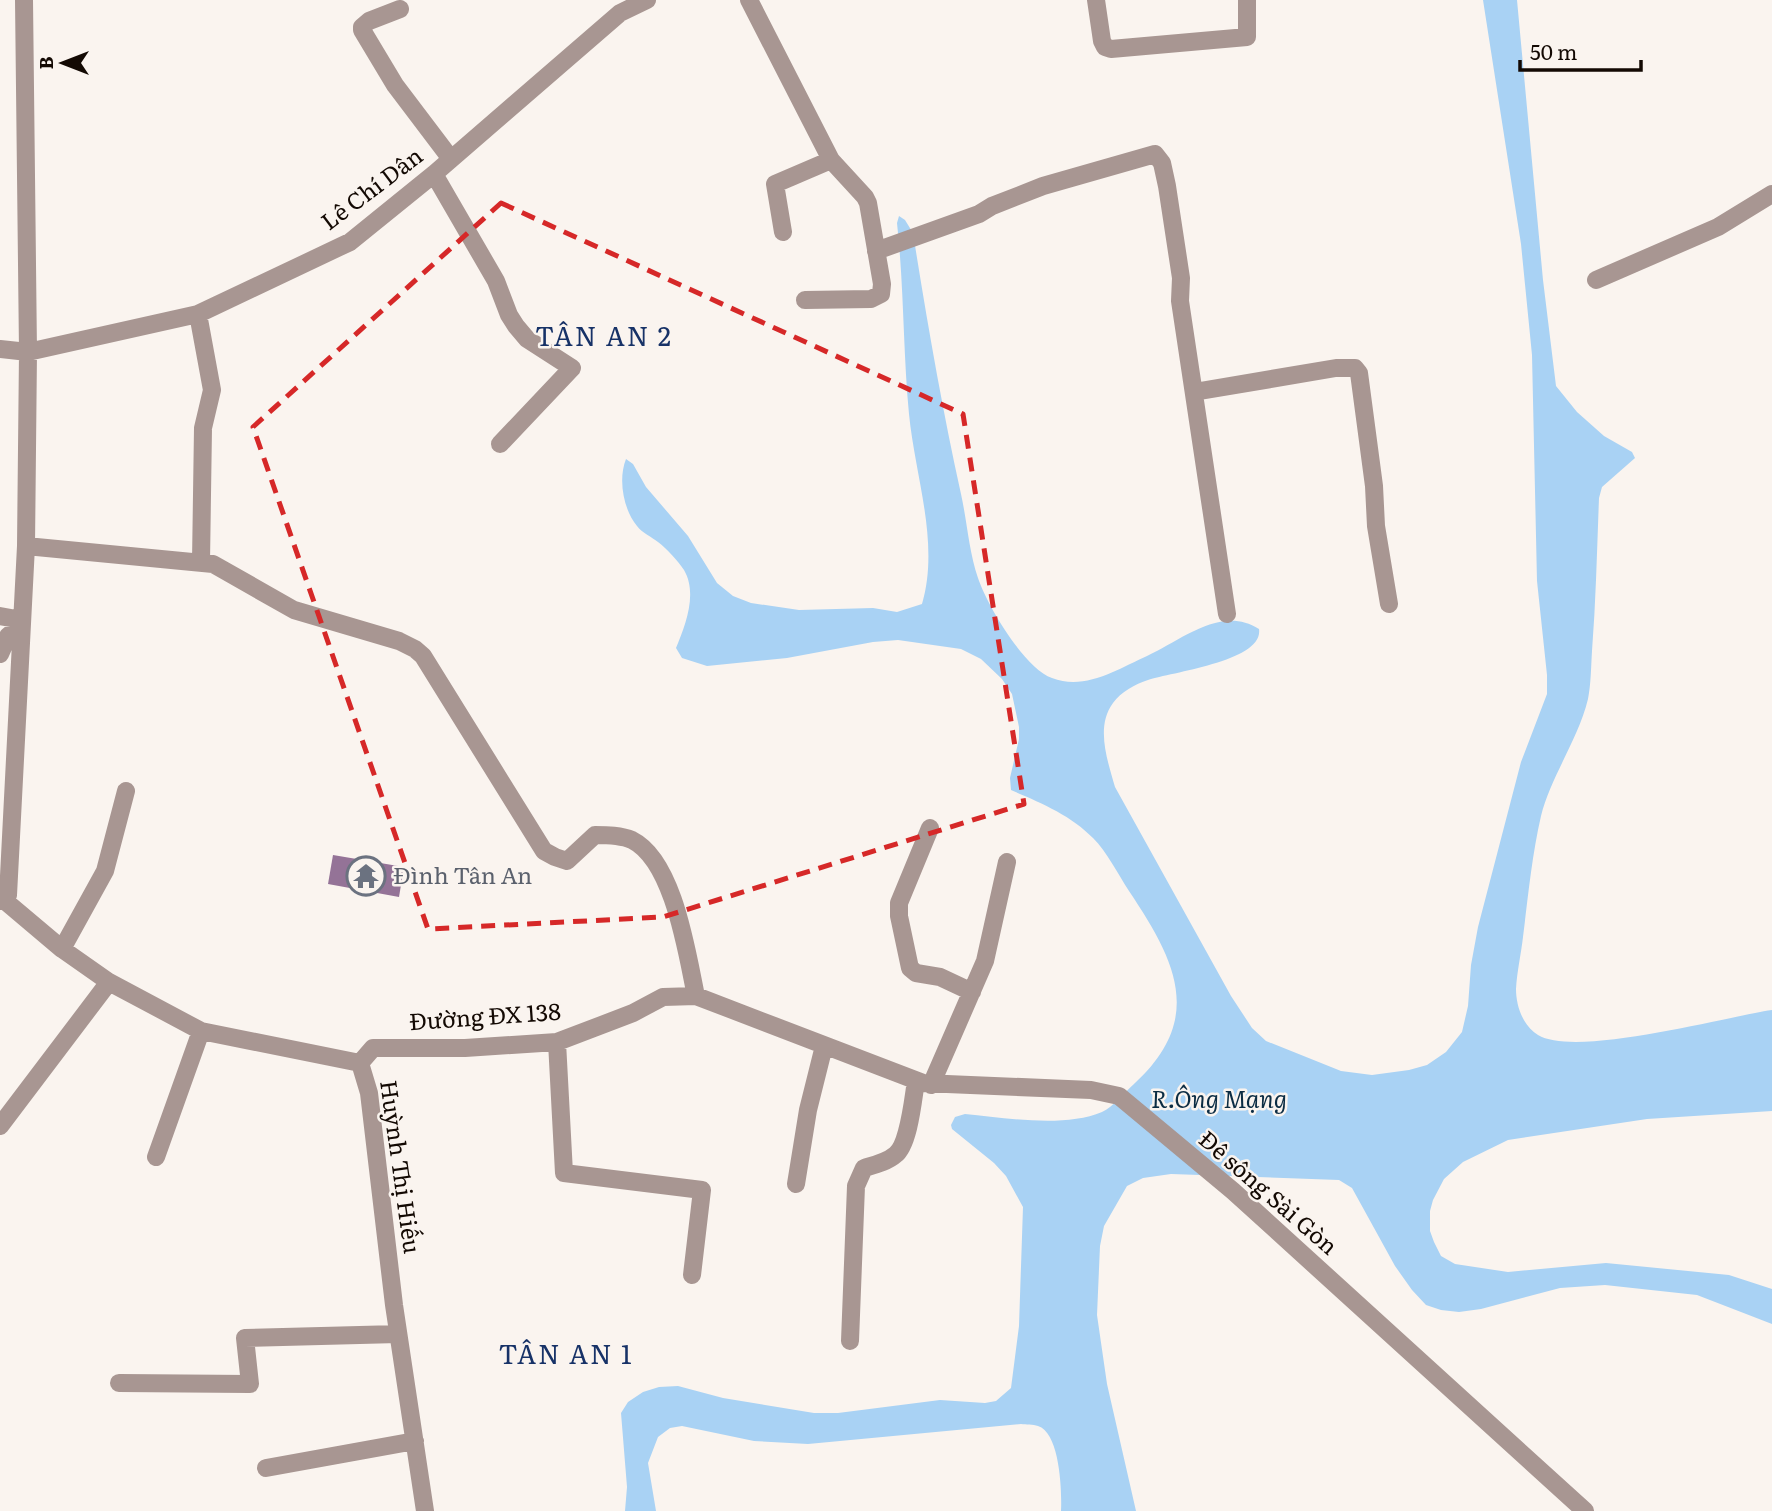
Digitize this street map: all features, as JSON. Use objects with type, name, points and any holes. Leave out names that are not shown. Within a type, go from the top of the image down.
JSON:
[{"type":"street","points":[[2,901],[8,895],[26,546],[29,352],[24,0]]},
{"type":"street","name":"Lê Chí Dân","points":[[0,349],[29,352],[198,314],[350,242],[434,174],[620,13],[647,0]]},
{"type":"street","points":[[749,0],[831,160],[866,197],[882,284],[881,293],[870,299],[805,300]]},
{"type":"street","points":[[1096,0],[1102,41],[1105,47],[1111,49],[1247,37],[1247,0]]},
{"type":"street","points":[[400,9],[369,21],[362,30],[395,85],[451,159]]},
{"type":"street","points":[[876,251],[979,214],[992,206],[1043,186],[1155,154],[1162,163],[1167,186],[1181,278],[1180,301],[1227,614]]},
{"type":"street","points":[[783,232],[775,184],[831,160]]},
{"type":"street","points":[[434,174],[496,281],[516,326],[527,339],[572,368],[500,444]]},
{"type":"street","points":[[1596,280],[1718,227],[1772,194]]},
{"type":"street","points":[[198,314],[212,390],[203,428],[201,562]]},
{"type":"street","points":[[1194,392],[1336,368],[1355,368],[1359,373],[1374,486],[1376,526],[1389,604]]},
{"type":"street","points":[[26,546],[201,562],[223,569],[295,610],[399,641],[415,649],[423,656],[544,851],[567,861],[595,835],[632,840],[648,853],[667,883],[680,920],[696,996]]},
{"type":"street","points":[[0,616],[21,622]]},
{"type":"street","points":[[0,654],[8,636],[21,622]]},
{"type":"street","points":[[62,948],[105,871],[126,791]]},
{"type":"street","points":[[930,828],[899,909],[910,968],[916,973],[940,977],[972,992]]},
{"type":"street","points":[[850,1341],[856,1186],[864,1168],[898,1154],[904,1145],[924,1083],[972,992],[985,961],[1007,862]]},
{"type":"street","name":"Huỳnh Thị Hiếu","points":[[2,901],[109,982],[201,1031],[360,1063],[369,1093],[398,1334],[425,1511]]},
{"type":"street","points":[[0,1126],[109,982]]},
{"type":"street","name":"Đường ĐX 138","points":[[360,1063],[373,1048],[465,1048],[557,1042],[633,1013],[663,997],[696,996]]},
{"type":"street","name":"Đê sông Sài Gòn","points":[[696,996],[924,1083],[1091,1090],[1119,1096],[1243,1200],[1586,1511]]},
{"type":"street","points":[[156,1157],[201,1031]]},
{"type":"street","points":[[557,1042],[564,1173],[702,1190],[692,1275]]},
{"type":"street","points":[[796,1184],[808,1110],[824,1046]]},
{"type":"street","points":[[119,1383],[250,1384],[245,1338],[398,1334]]},
{"type":"street","points":[[266,1468],[415,1441]]},
{"type":"highlighted area","points":[[501,203],[963,414],[1024,804],[663,917],[428,929],[253,427]]},
{"type":"water","name":"R.Ông Mạng","points":[[1483,0],[1517,0],[1543,280],[1556,386],[1577,412],[1604,436],[1632,452],[1635,458],[1602,487],[1599,498],[1589,693],[1584,714],[1545,801],[1541,816],[1517,976],[1516,995],[1519,1009],[1524,1021],[1538,1035],[1557,1041],[1584,1042],[1651,1034],[1772,1010],[1772,1111],[1647,1119],[1508,1140],[1463,1162],[1444,1179],[1430,1211],[1430,1231],[1441,1256],[1455,1264],[1508,1272],[1606,1263],[1729,1275],[1772,1289],[1772,1324],[1697,1295],[1605,1285],[1560,1288],[1481,1309],[1459,1312],[1441,1310],[1426,1305],[1412,1290],[1395,1266],[1352,1188],[1339,1180],[1171,1174],[1143,1178],[1127,1186],[1104,1226],[1100,1246],[1097,1315],[1107,1384],[1136,1511],[1061,1511],[1058,1464],[1051,1439],[1038,1426],[1021,1424],[808,1444],[754,1441],[682,1426],[670,1428],[658,1437],[648,1463],[656,1511],[625,1511],[627,1487],[621,1413],[628,1402],[643,1392],[659,1387],[678,1386],[723,1398],[814,1413],[838,1413],[940,1400],[985,1403],[996,1401],[1011,1388],[1019,1326],[1023,1207],[1006,1176],[952,1129],[951,1125],[955,1117],[965,1114],[1053,1121],[1087,1117],[1102,1112],[1119,1099],[1156,1060],[1170,1036],[1176,1012],[1176,989],[1170,965],[1145,916],[1103,850],[1093,838],[1065,816],[1011,790],[1010,778],[1019,727],[1012,694],[1002,679],[981,659],[961,649],[898,640],[787,658],[707,666],[682,658],[676,648],[689,610],[688,579],[672,555],[642,531],[632,519],[625,503],[622,485],[626,459],[633,464],[646,487],[688,536],[717,583],[733,596],[751,603],[799,610],[873,608],[897,612],[922,604],[927,581],[927,533],[907,390],[897,223],[899,216],[905,220],[913,233],[972,558],[983,590],[998,619],[1019,649],[1041,672],[1052,678],[1077,682],[1113,672],[1216,623],[1245,623],[1259,629],[1257,640],[1232,657],[1143,682],[1116,699],[1108,712],[1104,734],[1115,787],[1231,996],[1252,1028],[1266,1041],[1341,1071],[1372,1075],[1427,1065],[1446,1052],[1462,1032],[1478,927],[1521,762],[1547,694],[1537,581],[1532,355],[1521,244]]},
{"type":"building","name":"Đình Tân An","points":[[333,855],[404,867],[399,897],[328,884]]},
{"type":"place","name":"Đình Tân An","points":[[366,876]]},
{"type":"district","name":"TÂN AN 2","points":[[604,337]]},
{"type":"district","name":"TÂN AN 1","points":[[566,1355]]}]
